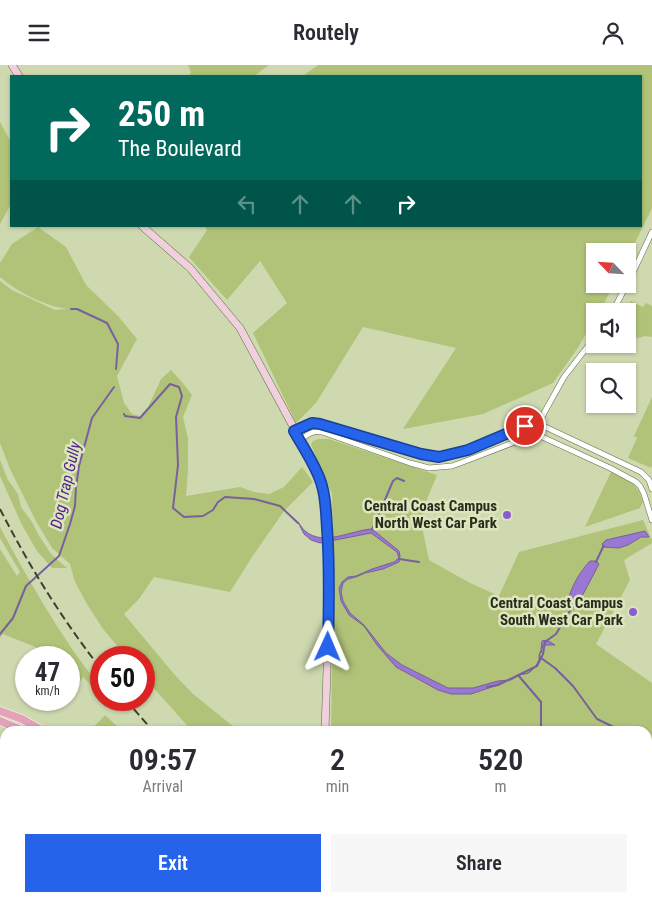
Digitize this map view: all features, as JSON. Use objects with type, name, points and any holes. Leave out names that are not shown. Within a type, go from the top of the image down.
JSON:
[{"type":"main road","points":[[143,227],[190,269],[240,329],[322,485],[326,507],[329,608],[325,726]]},
{"type":"main road","points":[[0,711],[35,726]]},
{"type":"main road","points":[[0,721],[12,726]]},
{"type":"street","points":[[636,265],[652,232]]},
{"type":"street","points":[[538,435],[539,424],[564,376],[586,348]]},
{"type":"street","points":[[294,431],[312,423],[320,424],[421,454],[439,457],[468,450],[525,426],[539,424],[641,472],[649,480],[652,489]]},
{"type":"street","points":[[299,441],[311,432],[322,432],[429,468],[452,466],[528,437],[538,435],[636,482],[644,494],[652,520]]},
{"type":"green space","points":[[188,65],[269,65],[255,75],[190,75],[191,73]]},
{"type":"green space","points":[[318,65],[652,65],[652,208],[635,243],[586,243],[586,293],[609,293],[604,303],[586,303],[586,334],[553,383],[483,414],[403,429],[456,348],[363,327],[316,403],[296,423],[253,333],[287,303],[260,261],[227,300],[189,257],[207,230],[206,227],[642,227],[642,75],[304,75]]},
{"type":"green space","points":[[0,122],[10,140],[10,206],[0,224]]},
{"type":"green space","points":[[38,227],[66,247],[86,285],[118,316],[137,339],[117,376],[124,403],[132,414],[140,416],[148,407],[161,379],[171,370],[182,382],[192,395],[183,417],[188,438],[186,496],[240,487],[254,492],[269,494],[284,487],[302,467],[313,482],[284,511],[230,592],[154,577],[139,599],[124,614],[151,646],[118,646],[103,629],[75,582],[70,564],[52,548],[10,469],[0,443],[0,281],[12,290],[55,310],[67,309],[49,305],[15,288],[0,277],[0,263],[12,244]]},
{"type":"green space","points":[[646,303],[652,306],[652,337],[636,337],[636,304],[643,307]]},
{"type":"green space","points":[[652,397],[651,468],[628,458],[637,438],[634,436]]},
{"type":"green space","points":[[329,439],[437,475],[425,504],[422,527],[429,560],[470,583],[499,596],[519,552],[643,520],[652,543],[624,560],[630,580],[596,644],[652,683],[652,726],[331,726],[334,540],[376,532],[333,537],[332,494],[311,445],[313,441]]},
{"type":"green space","points":[[0,460],[8,480],[18,494],[21,507],[51,554],[67,568],[52,568],[37,551],[22,525],[0,476]]},
{"type":"green space","points":[[611,472],[632,483],[641,495],[643,502],[640,508],[585,527]]},
{"type":"green space","points":[[0,527],[47,610],[70,646],[33,646],[3,634],[0,638],[0,549],[17,576],[20,572],[0,538]]},
{"type":"green space","points":[[155,651],[193,694],[233,726],[188,726],[155,689]]},
{"type":"green space","points":[[80,660],[90,674],[90,684],[83,677],[80,681]]},
{"type":"green space","points":[[105,715],[117,726],[95,726]]},
{"type":"shaded area","points":[[298,522],[312,536],[321,538],[372,529],[399,551],[400,556],[399,562],[383,569],[348,579],[343,583],[341,592],[343,601],[350,613],[364,625],[386,653],[402,665],[448,688],[473,688],[498,681],[514,678],[510,680],[501,681],[498,685],[471,694],[451,694],[438,690],[396,667],[364,626],[349,615],[341,601],[339,588],[342,582],[348,577],[356,576],[394,562],[399,558],[397,552],[371,533],[320,543],[311,540],[304,534]]},
{"type":"shaded area","points":[[645,531],[649,537],[641,537],[619,548],[603,547],[602,544],[606,540]]},
{"type":"shaded area","points":[[590,561],[596,561],[599,564],[578,604],[571,610],[567,603],[571,591]]},
{"type":"shaded area","points":[[547,640],[555,645],[543,645],[540,654],[542,641]]},
{"type":"waterway","points":[[71,309],[77,309],[107,323],[118,344],[116,369]]},
{"type":"waterway","points":[[124,414],[125,416],[140,418],[170,384],[179,387],[182,396],[176,417],[178,465],[173,508],[184,517],[203,516],[213,510],[218,502],[225,497],[254,499],[280,506],[298,523]]},
{"type":"waterway","name":"Dog Trap Gully","points":[[0,634],[13,618],[26,586],[59,556],[75,506],[79,466],[92,418],[114,387]]},
{"type":"waterway","points":[[372,530],[393,481],[397,478],[404,481]]},
{"type":"waterway","points":[[596,562],[604,546]]},
{"type":"waterway","points":[[399,559],[419,562]]},
{"type":"waterway","points":[[487,687],[498,685],[537,666],[543,654],[545,642],[556,634],[571,609]]},
{"type":"waterway","points":[[541,658],[555,668],[573,686],[597,719],[612,726]]},
{"type":"waterway","points":[[518,675],[541,702],[541,726]]},
{"type":"railway","points":[[0,509],[47,592],[90,654]]},
{"type":"railway","points":[[136,711],[149,726]]},
{"type":"place","name":"Central Coast Campus North West Car Park","points":[[507,515]]},
{"type":"place","name":"Central Coast Campus South West Car Park","points":[[633,612]]},
{"type":"route","points":[[328,647],[329,608],[326,507],[322,485],[294,431],[312,423],[320,424],[428,456],[439,457],[468,450],[525,426]]}]
